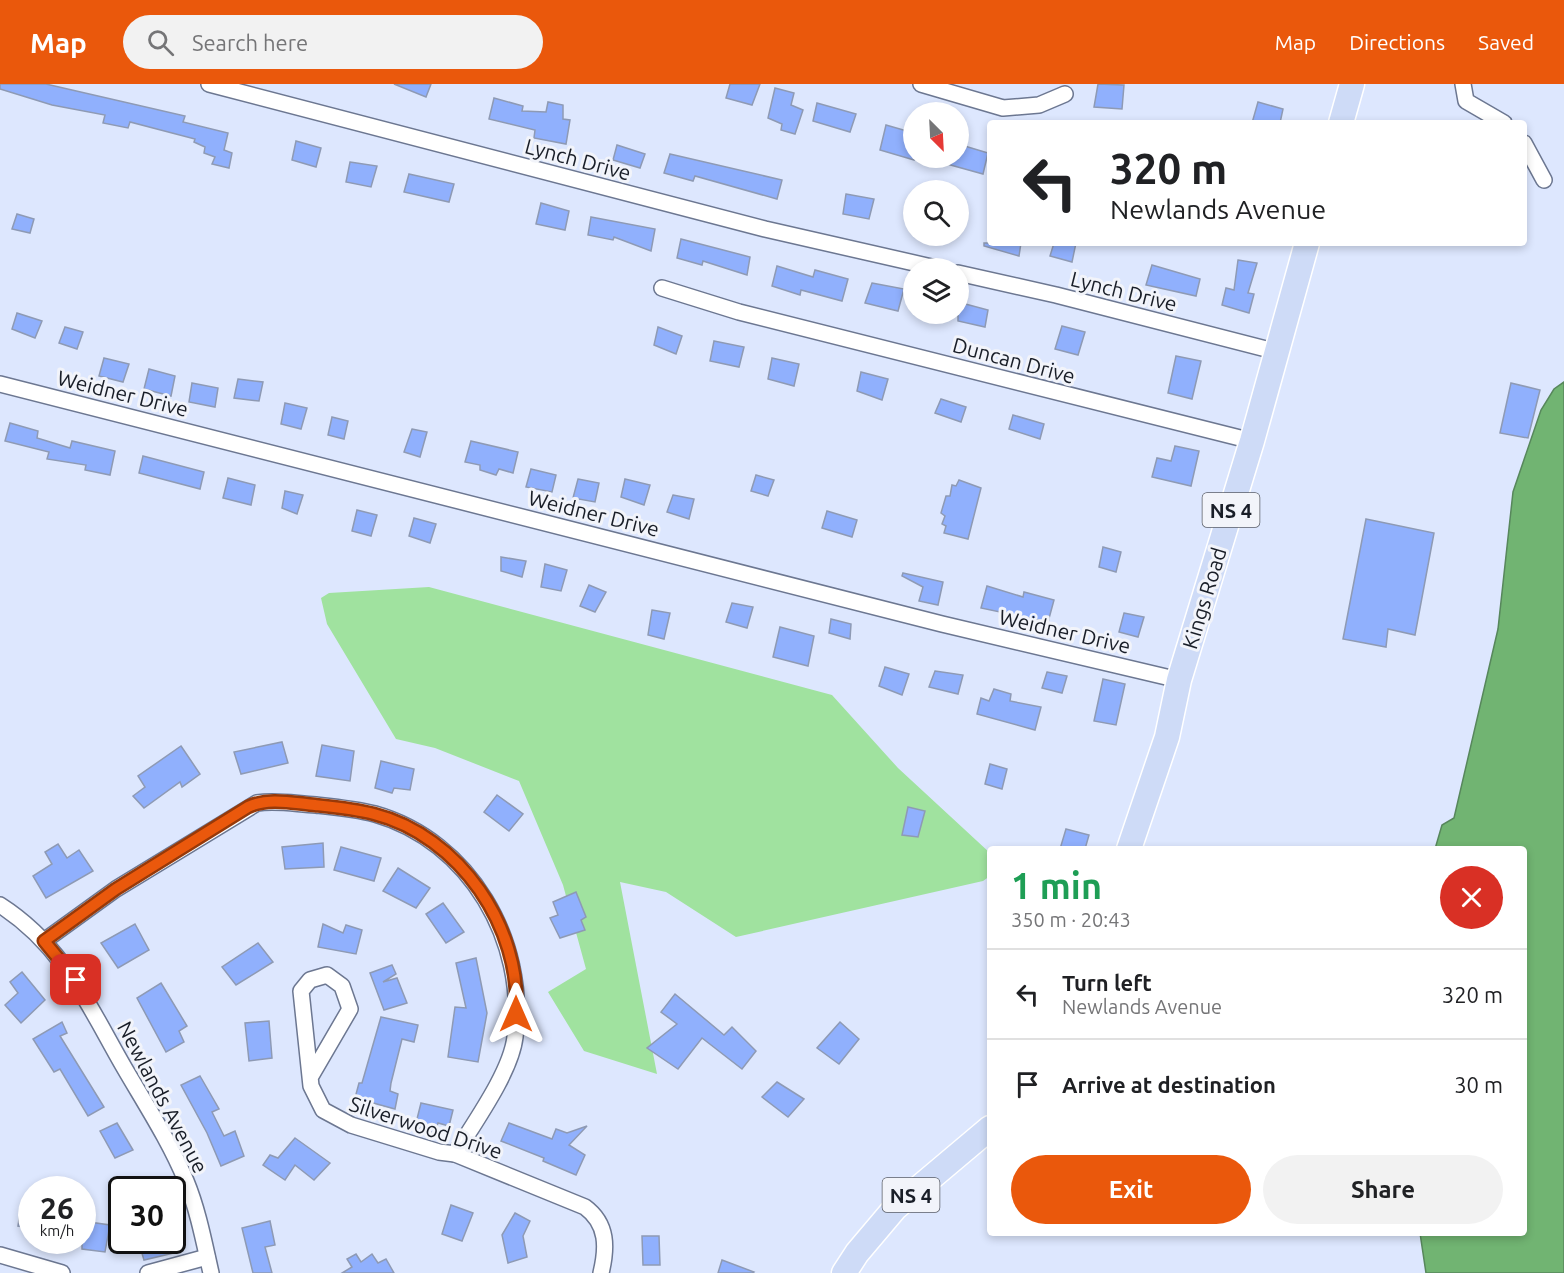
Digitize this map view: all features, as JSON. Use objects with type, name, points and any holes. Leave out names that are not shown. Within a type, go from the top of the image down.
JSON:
[{"type":"main road","points":[[1342,120],[1352,84]]},
{"type":"main road","name":"Kings Road","points":[[1130,846],[1167,737],[1179,680],[1252,441],[1306,246]]},
{"type":"main road","name":"NS 4","points":[[844,1273],[857,1253],[895,1208],[987,1131]]},
{"type":"street","name":"Lynch Drive","points":[[210,84],[765,229],[903,260]]},
{"type":"street","points":[[921,84],[1003,108],[1040,105],[1065,94]]},
{"type":"street","points":[[1463,84],[1466,100],[1499,120]]},
{"type":"street","points":[[1527,149],[1544,180]]},
{"type":"street","name":"Lynch Drive","points":[[969,275],[1056,295],[1278,352]]},
{"type":"street","name":"Duncan Drive","points":[[662,288],[739,312],[1252,441]]},
{"type":"street","name":"Weidner Drive","points":[[0,384],[942,624],[1179,680]]},
{"type":"street","points":[[44,941],[116,889],[252,804],[280,802],[374,814],[414,831],[448,854],[476,886],[502,930],[515,976],[516,1021],[513,1048],[481,1112],[455,1154]]},
{"type":"street","name":"Newlands Avenue","points":[[0,905],[33,928],[76,980],[178,1163],[194,1206],[211,1273]]},
{"type":"street","name":"Silverwood Drive","points":[[311,1076],[350,1009],[342,986],[327,975],[310,980],[301,991],[305,1042],[311,1076],[316,1100],[323,1110],[334,1119],[439,1152],[455,1154],[564,1197],[589,1211],[605,1238],[606,1252],[601,1273]]},
{"type":"street","points":[[0,1255],[62,1273]]},
{"type":"street","points":[[148,1273],[207,1257]]},
{"type":"shaded area","points":[[1564,382],[1564,1273],[1426,1273],[1420,1236],[1527,1236],[1527,846],[1436,846],[1442,825],[1454,818],[1498,629],[1513,492],[1541,410],[1554,389]]},
{"type":"shaded area","points":[[429,587],[832,695],[898,768],[987,850],[987,878],[983,881],[736,937],[666,892],[620,882],[657,1074],[584,1051],[548,992],[586,969],[563,885],[519,781],[435,748],[396,739],[327,624],[321,598],[329,593]]},
{"type":"building","points":[[0,84],[46,84],[185,116],[183,122],[228,133],[224,150],[232,153],[229,168],[212,164],[215,157],[204,153],[205,147],[194,142],[195,139],[130,122],[128,128],[103,123],[105,115],[52,105],[0,89]]},
{"type":"building","points":[[394,84],[431,84],[426,97]]},
{"type":"building","points":[[730,84],[760,84],[752,105],[726,98]]},
{"type":"building","points":[[1098,84],[1124,85],[1122,109],[1094,107]]},
{"type":"building","points":[[775,88],[794,93],[791,105],[803,110],[795,134],[781,130],[782,124],[768,118]]},
{"type":"building","points":[[494,98],[523,106],[522,111],[546,112],[548,102],[563,105],[563,119],[570,120],[566,144],[534,138],[535,130],[489,119]]},
{"type":"building","points":[[1258,102],[1283,109],[1281,120],[1253,120]]},
{"type":"building","points":[[817,103],[856,114],[850,132],[813,121]]},
{"type":"building","points":[[886,125],[903,130],[903,157],[880,150]]},
{"type":"building","points":[[296,141],[321,148],[316,167],[292,160]]},
{"type":"building","points":[[617,145],[645,154],[640,168],[613,160]]},
{"type":"building","points":[[969,147],[987,153],[983,174],[961,168],[969,168]]},
{"type":"building","points":[[670,154],[782,180],[777,199],[695,176],[693,181],[664,173]]},
{"type":"building","points":[[350,162],[377,166],[371,187],[346,182]]},
{"type":"building","points":[[409,174],[454,184],[449,202],[404,192]]},
{"type":"building","points":[[846,194],[874,199],[869,219],[843,214]]},
{"type":"building","points":[[541,203],[569,211],[565,230],[536,224]]},
{"type":"building","points":[[17,214],[34,219],[30,233],[12,229]]},
{"type":"building","points":[[591,217],[655,229],[651,251],[614,237],[613,240],[588,235]]},
{"type":"building","points":[[681,239],[750,257],[747,275],[703,261],[702,265],[677,258]]},
{"type":"building","points":[[984,243],[987,243],[987,246],[1021,246],[1019,256],[984,246]]},
{"type":"building","points":[[1053,246],[1075,246],[1072,262],[1050,256]]},
{"type":"building","points":[[1238,260],[1257,263],[1248,293],[1254,294],[1249,313],[1222,305],[1226,288],[1234,290]]},
{"type":"building","points":[[1152,265],[1200,279],[1196,296],[1146,285]]},
{"type":"building","points":[[777,266],[813,277],[815,270],[848,279],[842,301],[801,290],[800,295],[772,286]]},
{"type":"building","points":[[872,283],[903,289],[898,311],[865,303]]},
{"type":"building","points":[[969,305],[988,310],[985,327],[969,323]]},
{"type":"building","points":[[17,313],[42,321],[35,338],[12,329]]},
{"type":"building","points":[[1062,326],[1085,332],[1078,355],[1055,349]]},
{"type":"building","points":[[65,327],[83,332],[77,349],[59,343]]},
{"type":"building","points":[[658,327],[682,336],[676,354],[654,345]]},
{"type":"building","points":[[714,341],[744,347],[739,367],[710,361]]},
{"type":"building","points":[[1176,356],[1201,361],[1192,399],[1168,393]]},
{"type":"building","points":[[104,358],[129,364],[123,382],[99,376]]},
{"type":"building","points":[[772,358],[799,364],[794,386],[768,379]]},
{"type":"building","points":[[149,369],[175,376],[171,396],[144,389]]},
{"type":"building","points":[[861,372],[888,379],[882,400],[857,391]]},
{"type":"building","points":[[238,379],[263,382],[259,401],[234,398]]},
{"type":"building","points":[[192,383],[218,388],[215,407],[189,402]]},
{"type":"building","points":[[1511,383],[1540,390],[1528,438],[1500,433]]},
{"type":"building","points":[[941,399],[966,407],[961,422],[935,413]]},
{"type":"building","points":[[285,403],[307,408],[301,429],[281,424]]},
{"type":"building","points":[[1013,415],[1044,424],[1040,439],[1009,429]]},
{"type":"building","points":[[332,417],[348,421],[344,439],[328,435]]},
{"type":"building","points":[[10,423],[38,431],[37,438],[70,448],[72,441],[115,451],[110,475],[85,470],[86,465],[47,459],[49,452],[5,441]]},
{"type":"building","points":[[412,429],[427,432],[420,457],[404,452]]},
{"type":"building","points":[[471,441],[518,452],[513,473],[499,469],[496,475],[480,470],[480,465],[465,462]]},
{"type":"building","points":[[1175,446],[1199,451],[1191,486],[1152,477],[1157,458],[1171,461]]},
{"type":"building","points":[[143,456],[204,472],[200,489],[139,473]]},
{"type":"building","points":[[531,469],[556,475],[552,492],[526,487]]},
{"type":"building","points":[[756,475],[774,480],[768,496],[751,491]]},
{"type":"building","points":[[228,478],[255,485],[251,505],[223,498]]},
{"type":"building","points":[[578,479],[599,483],[595,502],[573,498]]},
{"type":"building","points":[[625,479],[650,485],[644,505],[621,497]]},
{"type":"building","points":[[959,480],[981,488],[968,539],[944,533],[946,526],[942,524],[945,516],[941,513],[946,496],[950,496],[952,485],[956,486]]},
{"type":"building","points":[[285,491],[303,495],[297,514],[282,508]]},
{"type":"building","points":[[673,495],[694,499],[689,519],[667,512]]},
{"type":"building","points":[[357,510],[377,515],[371,536],[352,531]]},
{"type":"building","points":[[827,511],[857,520],[852,537],[822,528]]},
{"type":"building","points":[[414,518],[436,524],[430,543],[409,536]]},
{"type":"building","points":[[1366,519],[1434,533],[1415,635],[1388,629],[1386,647],[1343,639]]},
{"type":"building","points":[[1103,547],[1121,552],[1116,572],[1099,567]]},
{"type":"building","points":[[501,557],[526,561],[522,577],[501,571]]},
{"type":"building","points":[[545,564],[567,570],[561,591],[541,587]]},
{"type":"building","points":[[903,573],[943,582],[938,605],[919,601],[923,587],[902,576]]},
{"type":"building","points":[[589,585],[606,592],[595,612],[580,606]]},
{"type":"building","points":[[987,586],[1023,597],[1024,592],[1054,600],[1048,622],[981,608]]},
{"type":"building","points":[[732,603],[753,607],[747,628],[726,622]]},
{"type":"building","points":[[652,610],[670,613],[664,639],[648,635]]},
{"type":"building","points":[[1124,613],[1144,617],[1138,637],[1119,632]]},
{"type":"building","points":[[831,619],[851,624],[850,639],[829,633]]},
{"type":"building","points":[[780,627],[814,636],[808,666],[773,657]]},
{"type":"building","points":[[885,667],[909,674],[902,695],[879,686]]},
{"type":"building","points":[[935,671],[963,675],[958,694],[929,687]]},
{"type":"building","points":[[1047,672],[1067,676],[1062,693],[1042,688]]},
{"type":"building","points":[[1103,679],[1125,684],[1116,725],[1094,721]]},
{"type":"building","points":[[994,689],[1011,694],[1010,701],[1041,707],[1035,730],[977,714],[981,698],[989,701]]},
{"type":"building","points":[[282,742],[288,763],[241,774],[234,752]]},
{"type":"building","points":[[322,745],[354,751],[350,781],[316,776]]},
{"type":"building","points":[[181,746],[200,774],[182,787],[180,782],[144,808],[133,796],[145,787],[138,776]]},
{"type":"building","points":[[381,761],[414,769],[410,790],[394,788],[392,793],[375,788]]},
{"type":"building","points":[[990,764],[1007,769],[1002,789],[985,784]]},
{"type":"building","points":[[497,795],[523,814],[509,831],[484,812]]},
{"type":"building","points":[[908,807],[925,811],[918,837],[902,835]]},
{"type":"building","points":[[1066,829],[1089,835],[1086,846],[1061,846]]},
{"type":"building","points":[[323,843],[324,867],[285,869],[282,847]]},
{"type":"building","points":[[58,844],[67,858],[79,850],[93,871],[46,898],[33,876],[52,864],[45,852]]},
{"type":"building","points":[[341,847],[381,858],[374,881],[334,870]]},
{"type":"building","points":[[398,868],[430,888],[416,908],[383,891]]},
{"type":"building","points":[[576,892],[586,917],[581,920],[585,930],[560,938],[550,918],[558,915],[553,902]]},
{"type":"building","points":[[443,903],[464,932],[446,943],[426,914]]},
{"type":"building","points":[[135,924],[149,950],[118,968],[101,943]]},
{"type":"building","points":[[323,924],[343,933],[346,925],[362,930],[356,954],[318,947]]},
{"type":"building","points":[[258,943],[273,962],[236,985],[222,967]]},
{"type":"building","points":[[476,958],[487,1013],[478,1062],[448,1057],[455,1007],[466,1008],[456,963]]},
{"type":"building","points":[[392,965],[396,974],[383,982],[397,978],[407,1003],[384,1010],[370,973]]},
{"type":"building","points":[[22,972],[45,1000],[21,1023],[5,1005],[18,993],[10,982]]},
{"type":"building","points":[[161,983],[187,1026],[179,1031],[184,1042],[166,1052],[137,998]]},
{"type":"building","points":[[675,994],[724,1035],[732,1027],[756,1051],[742,1069],[702,1038],[678,1069],[647,1048],[677,1024],[661,1012]]},
{"type":"building","points":[[381,1017],[418,1025],[414,1042],[402,1039],[390,1091],[398,1094],[395,1109],[355,1098],[359,1083],[362,1083]]},
{"type":"building","points":[[269,1021],[272,1058],[249,1061],[245,1023]]},
{"type":"building","points":[[62,1022],[67,1033],[60,1036],[104,1107],[88,1116],[60,1069],[54,1072],[33,1039]]},
{"type":"building","points":[[840,1022],[859,1039],[839,1064],[817,1048]]},
{"type":"building","points":[[200,1076],[219,1109],[212,1112],[224,1136],[235,1131],[244,1156],[221,1166],[207,1133],[181,1085]]},
{"type":"building","points":[[777,1082],[804,1099],[788,1117],[762,1097]]},
{"type":"building","points":[[421,1103],[453,1110],[449,1126],[438,1123],[435,1133],[415,1127]]},
{"type":"building","points":[[117,1123],[133,1150],[115,1158],[100,1131]]},
{"type":"building","points":[[509,1123],[552,1139],[556,1129],[567,1133],[587,1126],[569,1145],[585,1155],[576,1175],[543,1161],[544,1158],[501,1141]]},
{"type":"building","points":[[295,1138],[330,1163],[314,1180],[295,1165],[285,1180],[263,1165],[270,1155],[278,1158]]},
{"type":"building","points":[[451,1205],[473,1213],[462,1241],[442,1234]]},
{"type":"building","points":[[515,1213],[530,1221],[523,1236],[527,1257],[508,1263],[502,1235]]},
{"type":"building","points":[[270,1221],[275,1245],[265,1247],[272,1273],[253,1273],[242,1228]]},
{"type":"building","points":[[96,1223],[108,1225],[105,1252],[96,1251]]},
{"type":"building","points":[[642,1236],[659,1236],[660,1265],[643,1265]]},
{"type":"building","points":[[142,1254],[170,1254],[144,1260]]},
{"type":"building","points":[[356,1254],[361,1262],[372,1254],[378,1263],[386,1259],[394,1273],[342,1273],[352,1267],[347,1259]]},
{"type":"building","points":[[722,1260],[754,1272],[718,1273]]},
{"type":"route","points":[[76,980],[55,951],[44,941],[116,889],[213,831],[252,804],[280,802],[374,814],[414,831],[448,854],[476,886],[502,930],[515,976],[516,1014]]}]
